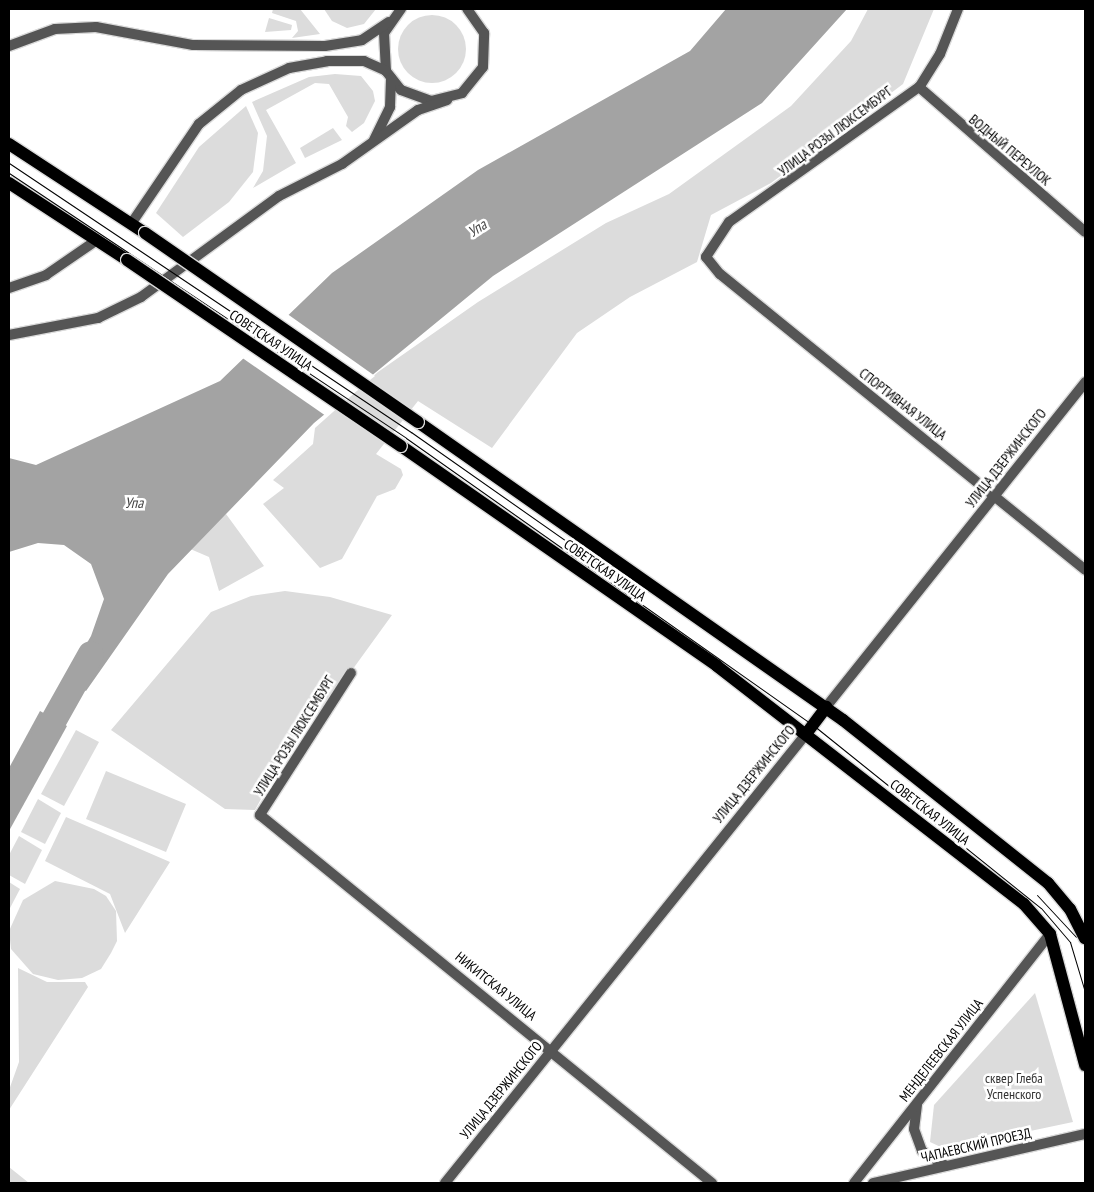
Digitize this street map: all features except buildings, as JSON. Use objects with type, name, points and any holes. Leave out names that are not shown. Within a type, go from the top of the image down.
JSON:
[{"type":"main road","name":"СОВЕТСКАЯ УЛИЦА","points":[[9,144],[145,233],[826,707],[1048,883],[1082,925],[1085,938]]},
{"type":"main road","name":"СОВЕТСКАЯ УЛИЦА","points":[[9,183],[127,260],[401,446],[717,666],[1024,904],[1050,934],[1085,1065]]},
{"type":"main road","name":"УЛИЦА ДЗЕРЖИНСКОГО","points":[[806,734],[826,707]]},
{"type":"street","points":[[9,46],[55,28],[96,27],[193,45],[325,46],[362,40],[389,22],[401,9]]},
{"type":"street","points":[[9,335],[76,324],[115,311],[141,297],[279,196],[368,147],[418,110],[462,93],[483,67],[484,33],[467,9]]},
{"type":"street","name":"УЛИЦА РОЗЫ ЛЮКСЕМБУРГ","points":[[706,257],[729,222],[919,87],[940,54],[957,11]]},
{"type":"street","points":[[368,147],[390,107],[389,74],[382,46],[389,22]]},
{"type":"street","points":[[131,224],[199,124],[241,90],[289,68],[327,60],[364,60],[389,74],[415,98],[447,100]]},
{"type":"street","name":"ВОДНЫЙ ПЕРЕУЛОК","points":[[919,87],[1085,232]]},
{"type":"street","points":[[9,288],[46,275],[97,240]]},
{"type":"street","name":"СПОРТИВНАЯ УЛИЦА","points":[[706,257],[720,274],[1085,570]]},
{"type":"street","name":"УЛИЦА ДЗЕРЖИНСКОГО","points":[[826,707],[1085,382]]},
{"type":"street","name":"УЛИЦА РОЗЫ ЛЮКСЕМБУРГ","points":[[260,815],[351,673]]},
{"type":"street","name":"УЛИЦА ДЗЕРЖИНСКОГО","points":[[445,1183],[806,734]]},
{"type":"street","name":"НИКИТСКАЯ УЛИЦА","points":[[260,815],[553,1050],[712,1183]]},
{"type":"street","name":"МЕНДЕЛЕЕВСКАЯ УЛИЦА","points":[[854,1183],[1050,934]]},
{"type":"street","points":[[918,1102],[916,1141],[930,1159],[946,1166]]},
{"type":"street","name":"ЧАПАЕВСКИЙ ПРОЕЗД","points":[[873,1183],[1085,1134]]},
{"type":"green space","points":[[273,9],[300,9],[320,34],[292,38],[298,31],[296,21],[272,13]]},
{"type":"green space","points":[[324,9],[376,9],[364,24],[347,28],[332,21]]},
{"type":"green space","points":[[868,9],[934,9],[903,84],[771,183],[711,215],[697,262],[630,297],[577,333],[492,448],[418,401],[376,454],[401,469],[403,475],[395,489],[377,496],[342,559],[320,568],[263,504],[284,488],[273,480],[313,444],[315,428],[378,372],[478,302],[606,223],[669,194],[791,106],[851,41]]},
{"type":"green space","points":[[432,15],[445,17],[456,25],[464,36],[466,49],[464,62],[456,73],[445,81],[432,83],[419,81],[408,73],[400,62],[398,49],[400,36],[408,25],[419,17]]},
{"type":"green space","points":[[269,18],[292,25],[291,30],[265,32]]},
{"type":"green space","points":[[335,74],[361,76],[373,91],[375,101],[364,123],[352,132],[346,126],[348,117],[329,84],[315,83],[266,110],[296,163],[253,188],[263,171],[267,136],[252,102],[309,77]]},
{"type":"green space","points":[[246,106],[258,133],[253,172],[229,202],[183,237],[156,213],[199,147]]},
{"type":"green space","points":[[333,128],[342,140],[305,158],[300,148]]},
{"type":"green space","points":[[226,514],[264,566],[219,591],[209,557],[188,548]]},
{"type":"green space","points":[[285,591],[330,597],[392,615],[321,713],[311,707],[255,810],[225,809],[111,730],[211,612],[251,596]]},
{"type":"green space","points":[[76,730],[99,742],[64,806],[41,794]]},
{"type":"green space","points":[[106,771],[186,804],[166,852],[86,819]]},
{"type":"green space","points":[[38,799],[61,813],[45,844],[21,832]]},
{"type":"green space","points":[[66,817],[170,862],[125,933],[110,894],[45,861]]},
{"type":"green space","points":[[19,836],[42,850],[25,884],[9,875],[9,855]]},
{"type":"green space","points":[[55,881],[94,889],[106,896],[116,911],[117,941],[111,953],[101,969],[82,978],[58,980],[33,974],[11,949],[9,931],[23,900]]},
{"type":"green space","points":[[9,882],[20,889],[9,910]]},
{"type":"green space","points":[[18,968],[47,982],[85,982],[88,987],[9,1110],[9,1090],[19,1062]]},
{"type":"green space","name":"сквер Глеба Успенского","points":[[1035,993],[1073,1122],[945,1149],[930,1142],[934,1105]]},
{"type":"green space","points":[[9,1167],[29,1183],[9,1183]]},
{"type":"water","name":"Упа","points":[[726,9],[847,9],[762,103],[493,276],[314,423],[168,574],[86,691],[66,679],[91,636],[104,599],[91,564],[64,545],[38,543],[9,552],[9,458],[36,465],[220,381],[332,273],[478,170],[690,51]]},
{"type":"water","points":[[40,711],[67,726],[9,831],[9,768]]},
{"type":"pier","points":[[286,313],[375,376],[326,416],[241,357]]},
{"type":"waterway","name":"Упа","points":[[9,800],[91,654]]},
{"type":"tram line","points":[[9,163],[411,432],[637,591]]},
{"type":"tram line","points":[[9,173],[406,438],[813,725],[1041,908],[1070,942],[1085,992]]},
{"type":"tram line","points":[[1037,895],[1076,937]]}]
